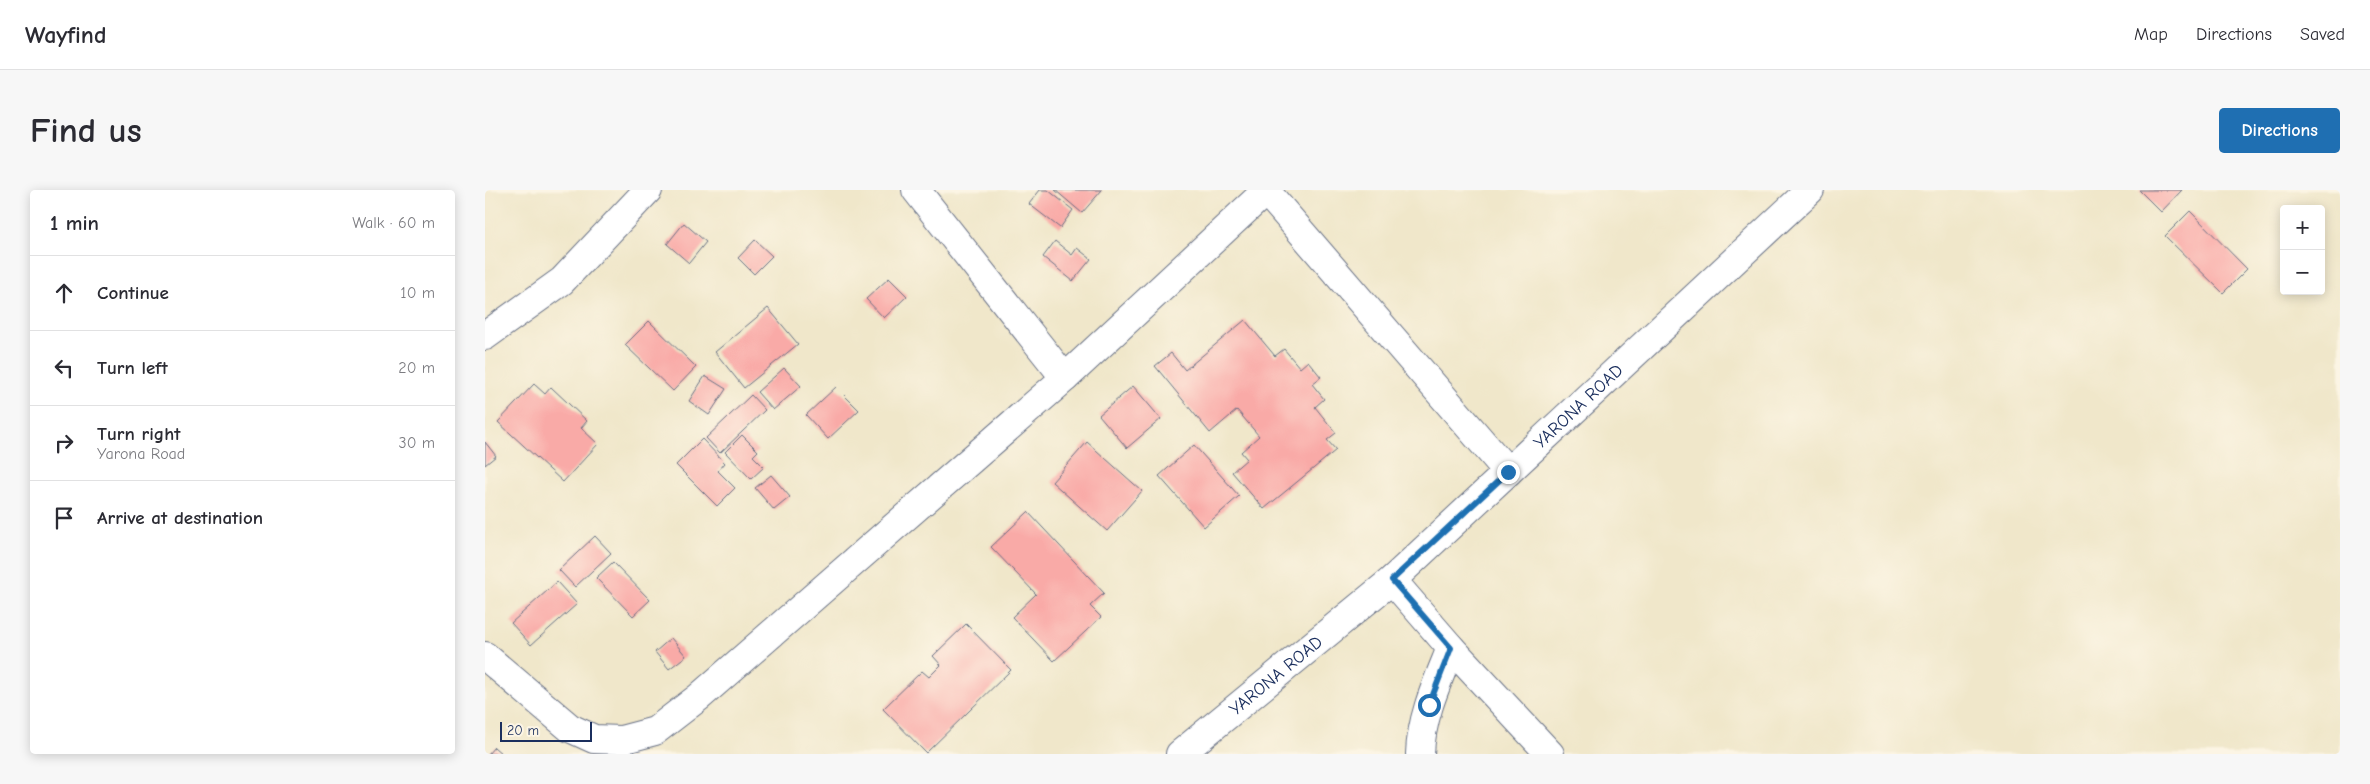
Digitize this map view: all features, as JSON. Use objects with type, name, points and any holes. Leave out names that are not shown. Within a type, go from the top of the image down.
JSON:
[{"type":"street","points":[[485,336],[562,280],[648,190]]},
{"type":"street","points":[[916,190],[1065,378]]},
{"type":"street","name":"YARONA ROAD","points":[[1180,754],[1392,580],[1810,190]]},
{"type":"street","points":[[485,656],[570,728],[594,738],[621,740],[655,731],[699,697],[1065,378],[1265,191],[1508,472]]},
{"type":"street","points":[[1392,580],[1451,648],[1550,754]]},
{"type":"street","points":[[1420,754],[1420,737],[1429,705],[1451,648]]},
{"type":"building","points":[[1040,190],[1048,190],[1073,210],[1060,228],[1029,204]]},
{"type":"building","points":[[1055,190],[1102,190],[1082,213]]},
{"type":"building","points":[[2139,190],[2182,190],[2161,212]]},
{"type":"building","points":[[2190,211],[2247,269],[2223,293],[2165,236]]},
{"type":"building","points":[[684,223],[706,242],[689,263],[667,244]]},
{"type":"building","points":[[755,240],[772,256],[754,274],[738,258]]},
{"type":"building","points":[[1055,241],[1072,255],[1077,248],[1091,259],[1073,281],[1043,257]]},
{"type":"building","points":[[889,278],[907,296],[884,318],[866,299]]},
{"type":"building","points":[[768,308],[798,344],[744,388],[715,352]]},
{"type":"building","points":[[1245,320],[1275,356],[1284,349],[1300,368],[1308,361],[1321,377],[1312,384],[1324,399],[1315,407],[1336,433],[1327,440],[1336,450],[1264,509],[1232,472],[1247,459],[1241,452],[1259,436],[1237,410],[1210,433],[1155,366],[1171,353],[1185,370]]},
{"type":"building","points":[[649,321],[696,367],[673,391],[625,345]]},
{"type":"building","points":[[784,368],[801,386],[773,410],[757,392]]},
{"type":"building","points":[[705,376],[726,389],[709,415],[689,401]]},
{"type":"building","points":[[534,384],[545,394],[551,387],[587,421],[581,428],[598,444],[563,482],[498,422]]},
{"type":"building","points":[[1133,386],[1161,419],[1127,448],[1099,415]]},
{"type":"building","points":[[836,387],[859,410],[828,439],[806,415]]},
{"type":"building","points":[[751,395],[765,410],[720,453],[706,438]]},
{"type":"building","points":[[742,435],[758,451],[753,456],[764,467],[751,479],[725,452]]},
{"type":"building","points":[[702,439],[725,463],[718,471],[735,488],[717,506],[676,465]]},
{"type":"building","points":[[485,442],[496,456],[485,465]]},
{"type":"building","points":[[1087,442],[1142,491],[1107,531],[1052,482]]},
{"type":"building","points":[[1194,445],[1239,496],[1204,527],[1159,476]]},
{"type":"building","points":[[771,475],[790,497],[774,510],[755,488]]},
{"type":"building","points":[[1028,512],[1104,593],[1090,606],[1101,617],[1054,661],[1012,617],[1036,594],[991,547]]},
{"type":"building","points":[[595,536],[611,553],[575,587],[559,570]]},
{"type":"building","points":[[613,562],[650,600],[633,616],[596,578]]},
{"type":"building","points":[[557,582],[577,604],[531,645],[511,623]]},
{"type":"building","points":[[966,624],[1011,670],[926,753],[883,709],[922,671],[929,677],[941,665],[933,656]]},
{"type":"building","points":[[671,638],[686,656],[669,669],[655,652]]},
{"type":"building","points":[[494,747],[502,754],[488,754]]},
{"type":"route","points":[[1429,705],[1451,648],[1392,580],[1508,472]]}]
